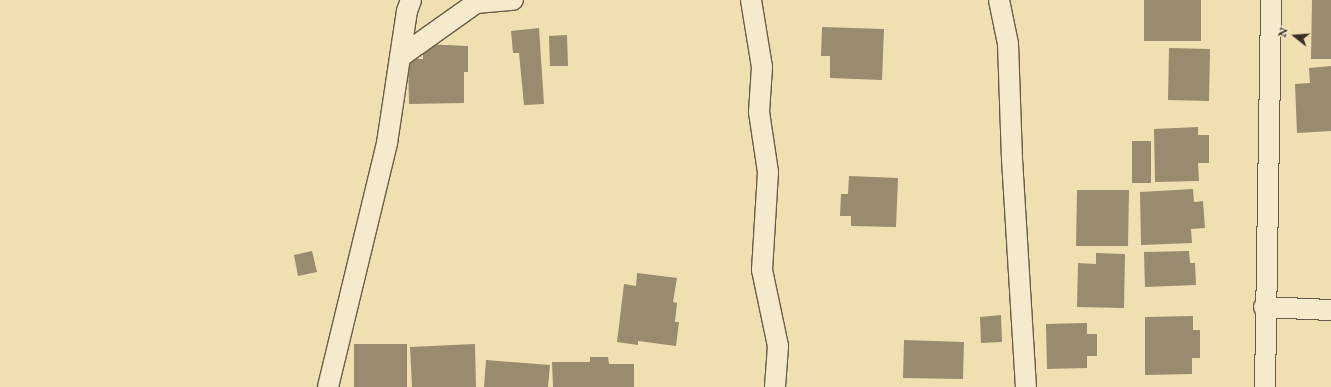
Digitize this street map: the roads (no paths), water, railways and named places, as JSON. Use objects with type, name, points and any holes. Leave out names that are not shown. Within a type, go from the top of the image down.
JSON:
[{"type":"street","points":[[328,387],[387,143],[400,57],[411,0]]},
{"type":"street","points":[[400,57],[476,3],[513,0]]},
{"type":"street","points":[[751,0],[762,67],[759,112],[768,172],[762,270],[778,346],[775,387]]},
{"type":"street","points":[[999,0],[1008,44],[1012,159],[1026,387]]},
{"type":"street","points":[[1265,387],[1264,306],[1271,0]]},
{"type":"street","points":[[1264,306],[1331,310]]}]
